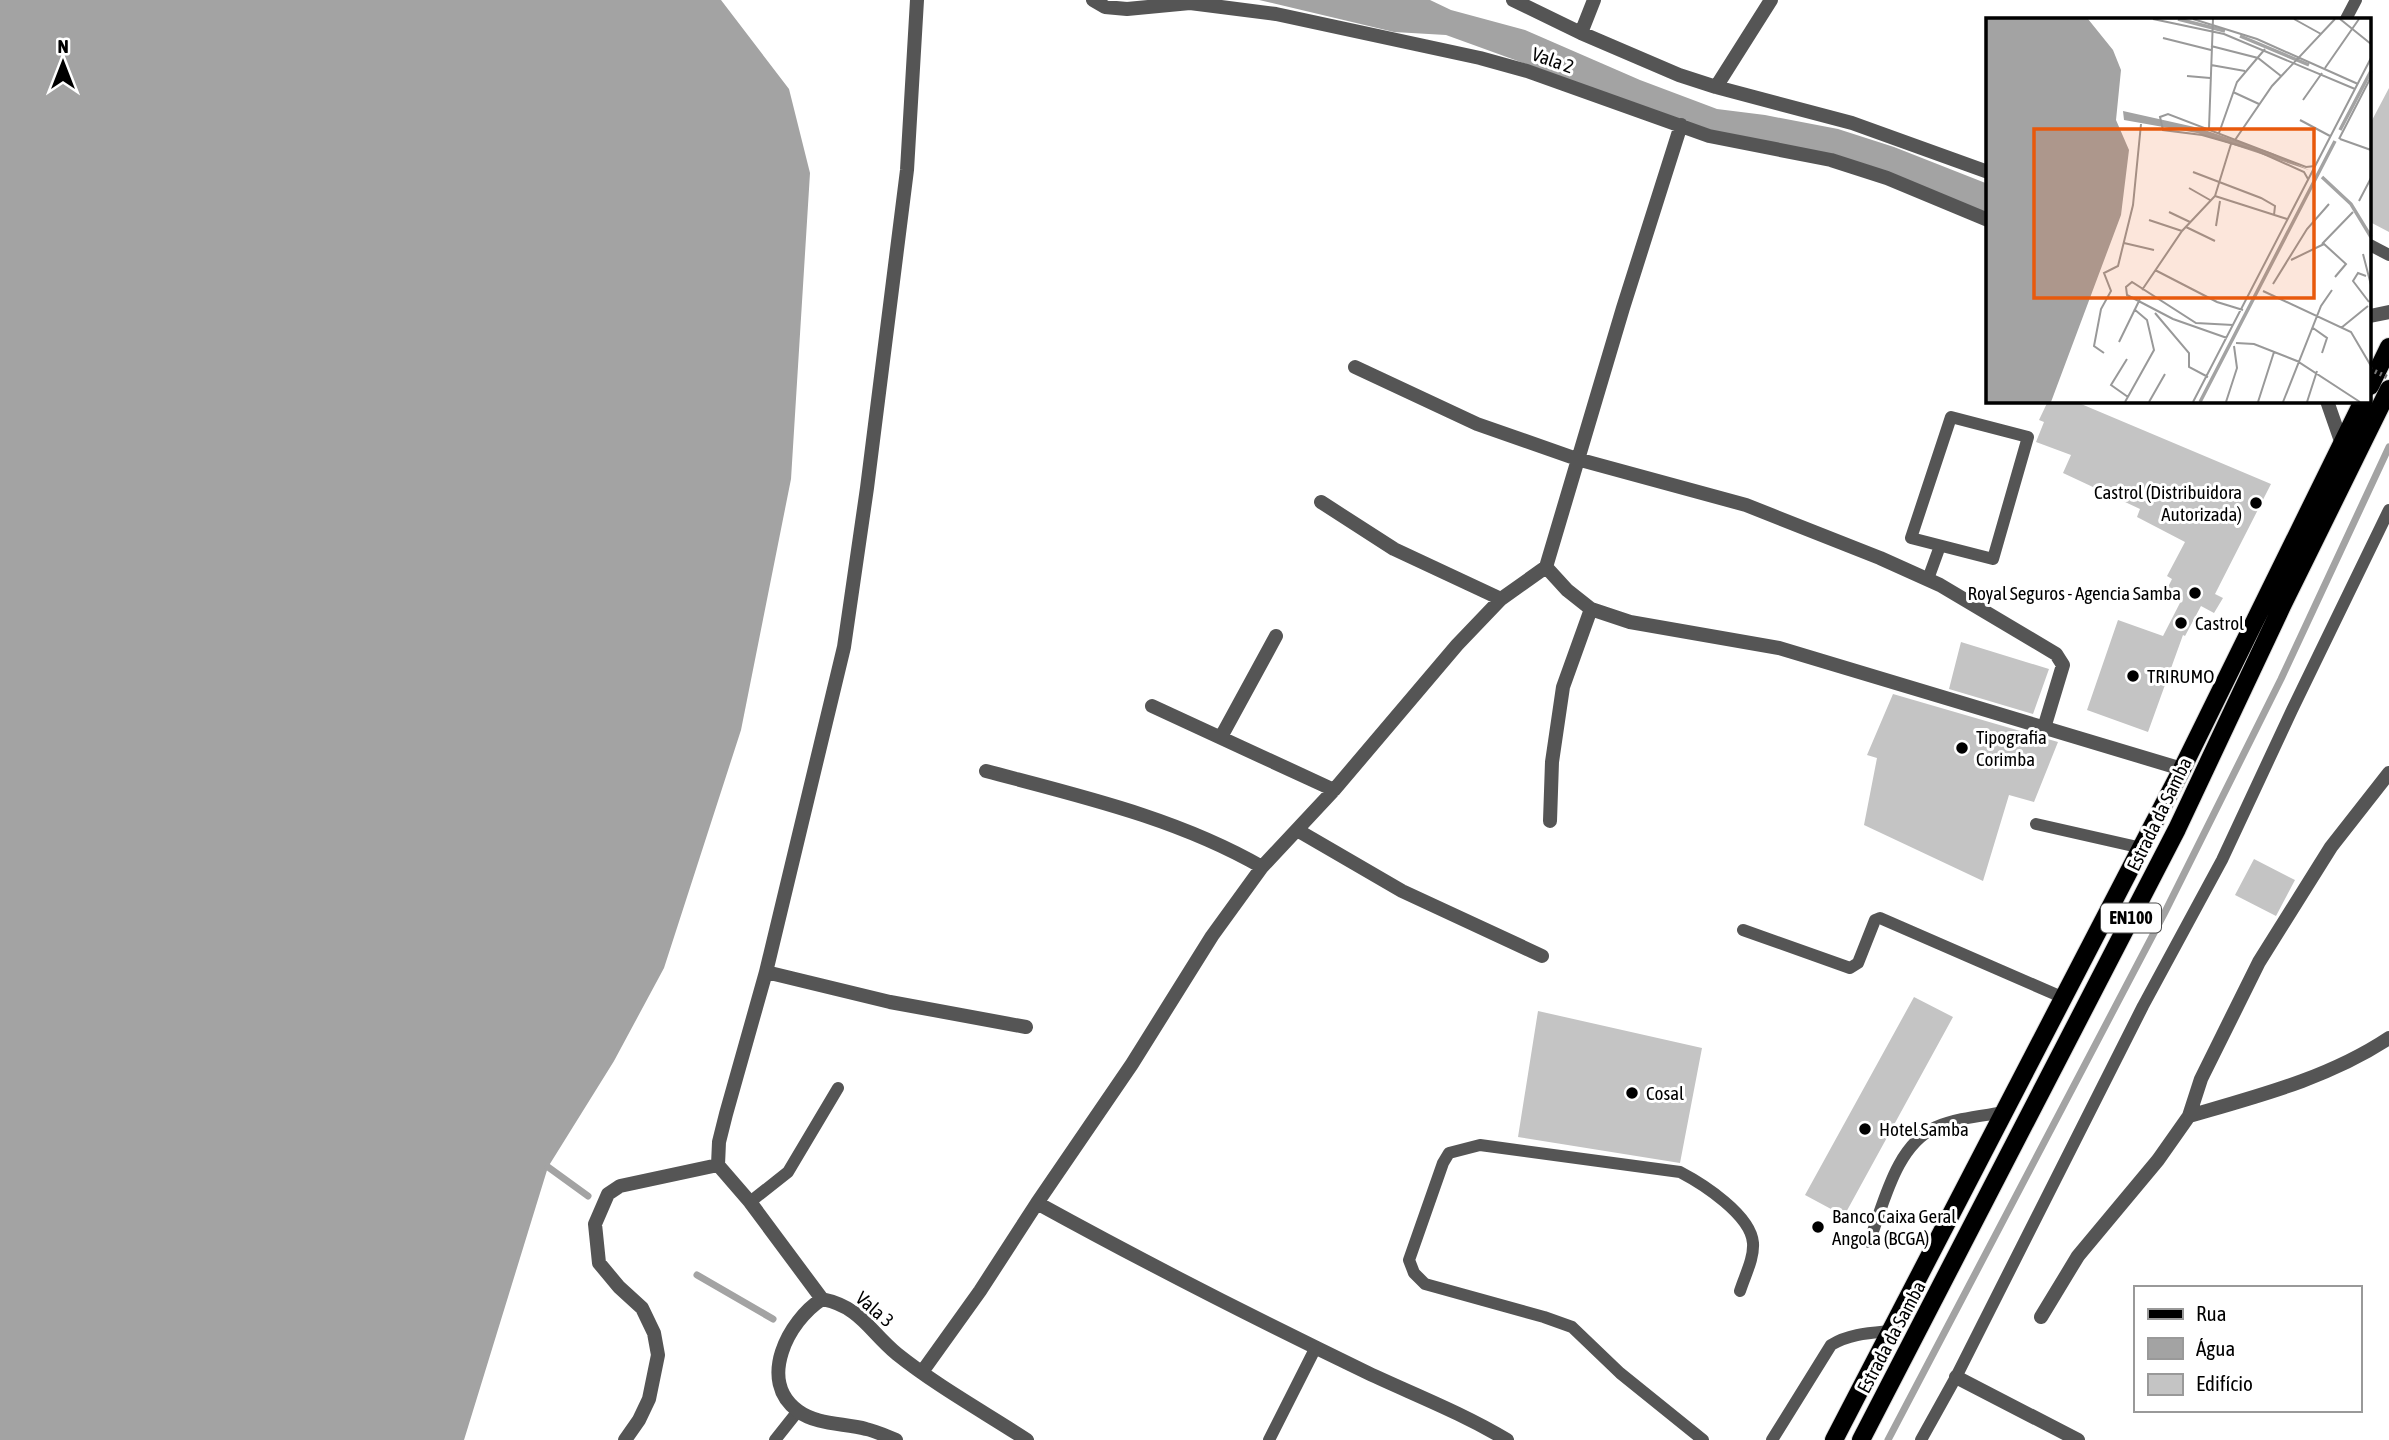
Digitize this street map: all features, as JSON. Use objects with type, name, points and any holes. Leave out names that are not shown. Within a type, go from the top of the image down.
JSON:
[{"type":"main road","points":[[2372,382],[2389,347]]},
{"type":"main road","name":"Estrada da Samba","points":[[1861,1440],[2176,829],[2389,389]]},
{"type":"main road","name":"Estrada da Samba","points":[[1834,1440],[2142,848],[2362,402]]},
{"type":"street","points":[[896,1440],[869,1429],[824,1422],[798,1411],[781,1391],[778,1372],[783,1346],[808,1307],[821,1299],[750,1202],[718,1165],[719,1142],[766,972],[844,646],[908,170],[917,0]]},
{"type":"street","name":"Vala 2","points":[[1093,0],[1105,7],[1127,9],[1190,3],[1276,14],[1431,47],[1527,71],[1709,136],[1842,163],[1887,178],[1986,219]]},
{"type":"street","name":"Vala 2","points":[[1513,0],[1679,75],[1852,123],[1986,171]]},
{"type":"street","points":[[1581,33],[1594,0]]},
{"type":"street","points":[[1716,87],[1771,0]]},
{"type":"street","points":[[922,1372],[980,1291],[1132,1065],[1212,936],[1262,867],[1334,790],[1457,645],[1501,599],[1546,567],[1681,125]]},
{"type":"street","points":[[1355,367],[1477,424],[1577,459],[1746,505],[1928,579],[2056,654],[2063,665],[2062,676],[2044,728]]},
{"type":"street","points":[[2327,402],[2342,444]]},
{"type":"street","points":[[1321,502],[1394,549],[1501,599]]},
{"type":"street","points":[[1546,567],[1567,590],[1591,609],[1630,622],[1779,648],[2182,769]]},
{"type":"street","points":[[1550,821],[1552,762],[1563,687],[1591,609]]},
{"type":"street","points":[[1221,737],[1276,636]]},
{"type":"street","points":[[1152,706],[1334,790]]},
{"type":"street","points":[[986,771],[1129,810],[1232,849],[1262,867]]},
{"type":"street","points":[[2041,1317],[2078,1256],[2158,1160],[2189,1116],[2201,1079],[2259,962],[2331,847],[2389,773]]},
{"type":"street","points":[[1297,830],[1402,891],[1542,956]]},
{"type":"street","points":[[766,972],[891,1002],[1026,1027]]},
{"type":"street","points":[[2189,1116],[2311,1079],[2368,1052],[2389,1038]]},
{"type":"street","points":[[625,1440],[639,1420],[649,1398],[657,1354],[654,1333],[642,1308],[619,1287],[599,1263],[595,1224],[608,1194],[620,1186],[718,1165]]},
{"type":"street","points":[[1037,1203],[1152,1266],[1473,1420],[1507,1440]]},
{"type":"street","name":"Vala 3","points":[[821,1299],[837,1302],[855,1311],[896,1353],[1027,1440]]},
{"type":"street","points":[[1956,1377],[2078,1440]]},
{"type":"lane","points":[[2347,18],[2356,0]]},
{"type":"lane","points":[[2372,246],[2389,255]]},
{"type":"lane","points":[[1951,417],[2028,437],[1993,559],[1940,546],[1912,538],[1951,417]]},
{"type":"lane","points":[[1921,1440],[1956,1377],[2143,1006],[2222,860],[2389,510]]},
{"type":"lane","points":[[1928,579],[1940,546]]},
{"type":"lane","points":[[2036,824],[2142,848]]},
{"type":"lane","points":[[1743,930],[1850,968],[1858,963],[1875,920],[1880,918],[2064,998]]},
{"type":"lane","points":[[750,1202],[788,1172],[838,1088]]},
{"type":"lane","points":[[1869,1242],[1898,1168],[1912,1144],[1935,1128],[1959,1120],[2005,1112]]},
{"type":"lane","points":[[1703,1440],[1620,1373],[1572,1327],[1425,1284],[1414,1273],[1409,1260],[1443,1163],[1449,1153],[1480,1145],[1680,1172],[1699,1182],[1745,1222],[1753,1239],[1753,1253],[1740,1291]]},
{"type":"lane","points":[[1772,1440],[1830,1346],[1841,1339],[1861,1334],[1890,1331]]},
{"type":"lane","points":[[1269,1440],[1316,1347]]},
{"type":"lane","points":[[775,1440],[798,1411]]},
{"type":"path","points":[[2372,370],[2389,378]]},
{"type":"water","points":[[0,0],[721,0],[789,89],[810,173],[791,479],[741,730],[664,968],[614,1061],[548,1167],[464,1440],[0,1440]]},
{"type":"water","points":[[1259,0],[1430,0],[1451,10],[1525,30],[1640,80],[1717,109],[1838,129],[1894,147],[1986,183],[1986,212],[1888,175],[1714,132],[1446,35],[1394,32]]},
{"type":"building","points":[[2389,88],[2389,232],[2372,223],[2372,120]]},
{"type":"building","points":[[2048,402],[2076,402],[2271,484],[2215,594],[2223,598],[2214,613],[2201,606],[2185,636],[2183,635],[2148,732],[2087,710],[2118,620],[2163,636],[2183,597],[2167,589],[2172,579],[2167,576],[2185,542],[2137,517],[2140,509],[2063,473],[2071,455],[2036,442],[2044,422],[2039,420]]},
{"type":"building","points":[[1961,642],[2049,669],[2033,714],[1949,689]]},
{"type":"building","points":[[1893,694],[2058,742],[2034,802],[2009,795],[1983,881],[1864,825],[1877,758],[1867,755]]},
{"type":"building","points":[[2254,859],[2295,880],[2276,916],[2235,895]]},
{"type":"building","points":[[1914,997],[1953,1017],[1844,1216],[1805,1195]]},
{"type":"building","points":[[1538,1011],[1702,1048],[1680,1163],[1518,1137]]},
{"type":"waterway","points":[[1888,1440],[2165,912],[2281,679],[2389,447]]},
{"type":"waterway","points":[[548,1167],[588,1196]]},
{"type":"waterway","points":[[697,1275],[773,1319]]},
{"type":"place","name":"Castrol (Distribuidora Autorizada)","points":[[2256,503]]},
{"type":"place","name":"Royal Seguros - Agencia Samba","points":[[2195,593]]},
{"type":"place","name":"Castrol","points":[[2181,623]]},
{"type":"place","name":"TRIRUMO","points":[[2133,676]]},
{"type":"place","name":"Tipografia Corimba","points":[[1962,748]]},
{"type":"place","name":"Cosal","points":[[1632,1093]]},
{"type":"place","name":"Hotel Samba","points":[[1865,1129]]},
{"type":"place","name":"Banco Caixa Geral Angola (BCGA)","points":[[1818,1227]]}]
